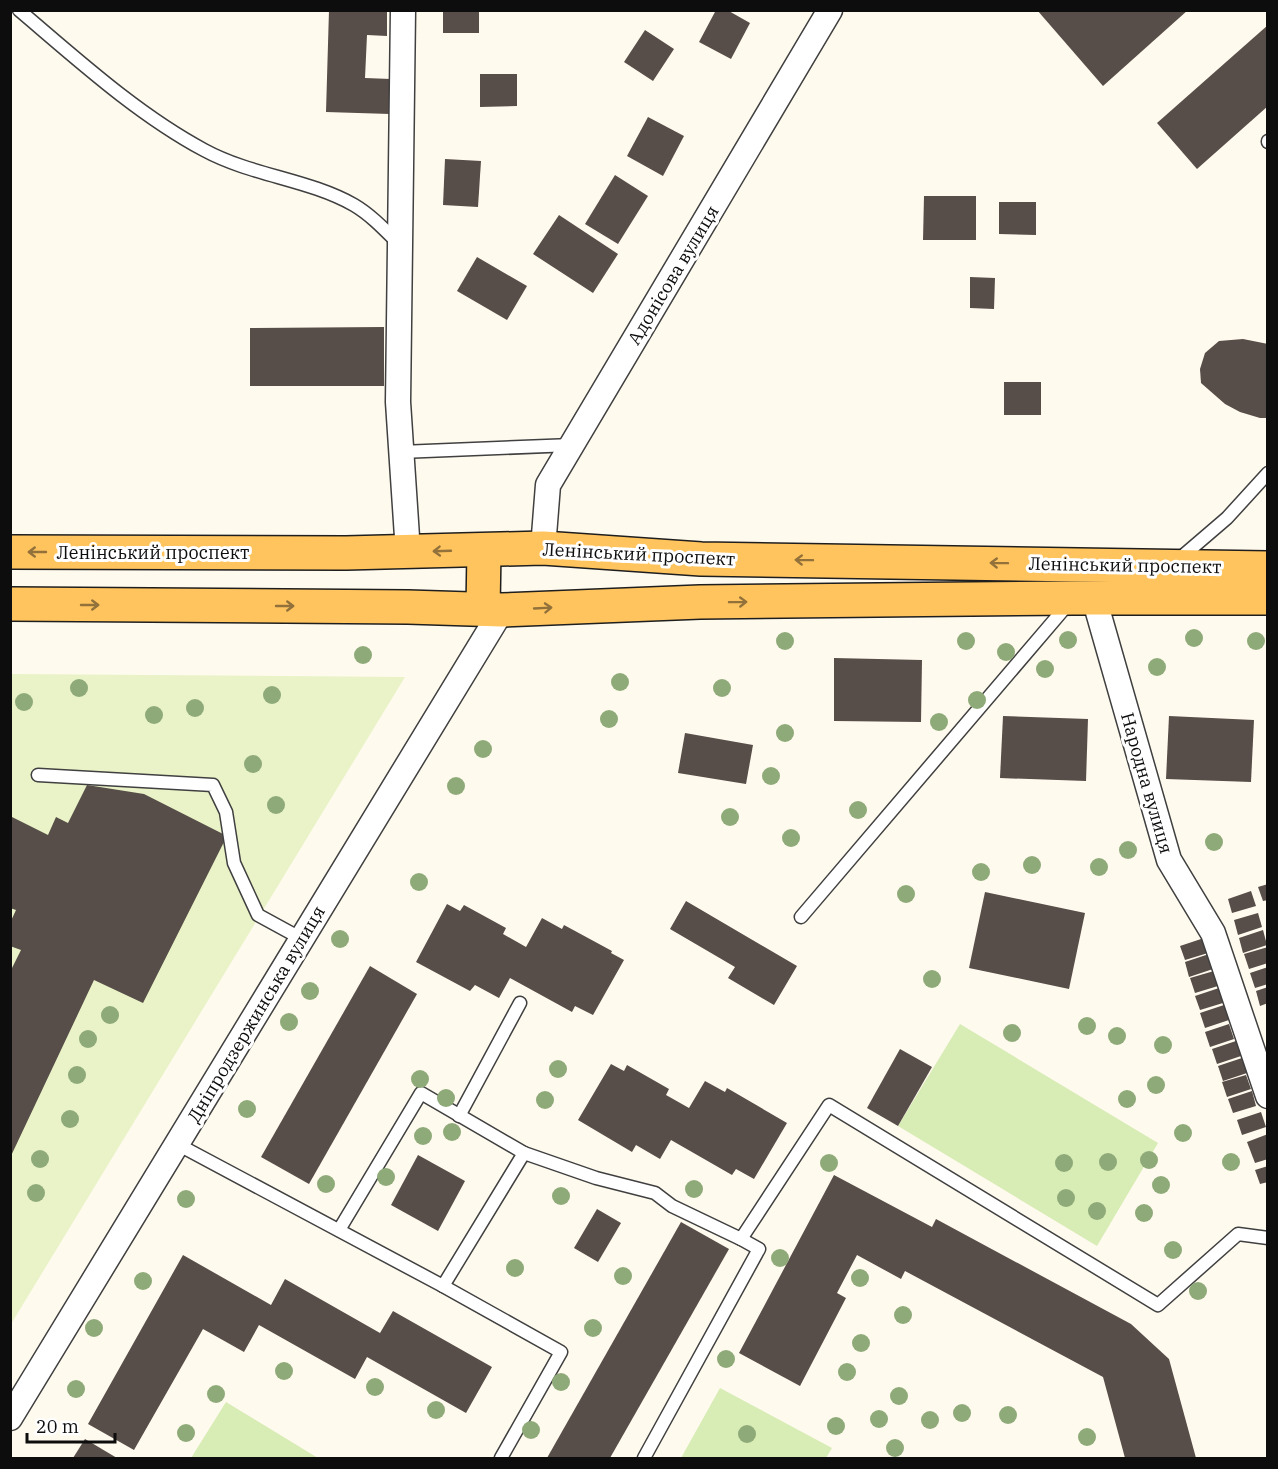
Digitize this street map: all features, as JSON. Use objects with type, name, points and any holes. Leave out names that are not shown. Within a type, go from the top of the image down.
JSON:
[{"type":"main road","name":"Ленінський проспект","points":[[10,552],[408,552],[543,548],[701,559],[1268,568]]},
{"type":"main road","points":[[484,550],[493,609]]},
{"type":"main road","name":"Ленінський проспект","points":[[10,604],[493,609],[700,602],[1268,598]]},
{"type":"street","points":[[403,10],[398,402],[408,552]]},
{"type":"street","name":"Адонісова вулиця","points":[[543,548],[548,485],[830,10]]},
{"type":"street","name":"Народна вулиця","points":[[1084,598],[1169,860],[1213,933],[1268,1096]]},
{"type":"street","name":"Дніпродзержинська вулиця","points":[[10,1418],[302,939],[493,609]]},
{"type":"lane","points":[[19,10],[83,64],[179,136],[207,152],[242,167],[309,186],[354,205],[376,222],[399,245]]},
{"type":"lane","points":[[401,452],[572,445]]},
{"type":"lane","points":[[1172,566],[1227,518],[1268,473]]},
{"type":"lane","points":[[801,917],[1084,598]]},
{"type":"lane","points":[[38,775],[213,785],[226,812],[234,864],[258,915],[302,939]]},
{"type":"lane","points":[[459,1116],[520,1003]]},
{"type":"lane","points":[[339,1230],[421,1093],[524,1153],[596,1178],[655,1193],[672,1206],[759,1249],[644,1458]]},
{"type":"lane","points":[[741,1239],[829,1105],[1158,1305],[1238,1234],[1268,1238]]},
{"type":"lane","points":[[177,1144],[443,1286],[561,1352],[501,1458]]},
{"type":"lane","points":[[443,1286],[524,1153]]},
{"type":"green space","points":[[11,674],[405,677],[11,1324]]},
{"type":"green space","points":[[960,1024],[1158,1143],[1097,1246],[898,1126]]},
{"type":"green space","points":[[720,1388],[832,1448],[826,1458],[681,1458]]},
{"type":"green space","points":[[226,1402],[318,1458],[191,1458]]},
{"type":"building","points":[[329,10],[387,10],[387,36],[367,35],[365,78],[391,79],[390,114],[326,112]]},
{"type":"building","points":[[443,10],[479,10],[479,33],[443,33]]},
{"type":"building","points":[[716,10],[727,10],[750,23],[731,59],[699,42]]},
{"type":"building","points":[[1037,10],[1188,10],[1103,86]]},
{"type":"building","points":[[1268,25],[1268,106],[1197,169],[1157,123]]},
{"type":"building","points":[[645,30],[674,49],[653,81],[624,62]]},
{"type":"building","points":[[480,74],[517,74],[517,106],[480,107]]},
{"type":"building","points":[[648,117],[684,136],[663,176],[627,156]]},
{"type":"building","points":[[445,159],[481,161],[478,207],[443,205]]},
{"type":"building","points":[[615,175],[648,196],[618,244],[585,224]]},
{"type":"building","points":[[924,196],[976,196],[976,240],[923,240]]},
{"type":"building","points":[[999,202],[1036,202],[1036,235],[999,234]]},
{"type":"building","points":[[559,215],[618,254],[593,293],[533,254]]},
{"type":"building","points":[[477,257],[527,286],[507,320],[457,291]]},
{"type":"building","points":[[970,277],[995,278],[994,309],[970,308]]},
{"type":"building","points":[[384,327],[384,386],[250,386],[250,328]]},
{"type":"building","points":[[1243,339],[1268,344],[1268,418],[1240,412],[1225,404],[1201,383],[1200,369],[1205,353],[1219,341]]},
{"type":"building","points":[[1004,382],[1041,382],[1041,415],[1004,415]]},
{"type":"building","points":[[834,658],[922,660],[921,722],[834,721]]},
{"type":"building","points":[[1003,716],[1088,719],[1086,781],[1000,778]]},
{"type":"building","points":[[1169,716],[1254,720],[1251,782],[1166,779]]},
{"type":"building","points":[[685,733],[753,745],[746,784],[678,773]]},
{"type":"building","points":[[87,785],[144,794],[227,836],[143,1003],[94,980],[10,1158],[10,972],[21,950],[10,946],[10,923],[16,910],[10,908],[10,816],[48,835],[56,817],[68,823]]},
{"type":"building","points":[[1268,884],[1268,900],[1263,901],[1258,887]]},
{"type":"building","points":[[1251,891],[1256,906],[1232,913],[1228,899]]},
{"type":"building","points":[[985,892],[1085,913],[1069,989],[969,968]]},
{"type":"building","points":[[686,901],[797,966],[774,1005],[728,978],[735,967],[670,929]]},
{"type":"building","points":[[447,904],[460,911],[464,905],[506,928],[503,934],[526,947],[542,918],[562,929],[564,925],[624,960],[593,1015],[575,1006],[572,1012],[510,978],[499,998],[475,985],[470,991],[416,962]]},
{"type":"building","points":[[1258,913],[1262,927],[1238,935],[1234,920]]},
{"type":"building","points":[[1263,930],[1267,945],[1243,953],[1239,938]]},
{"type":"building","points":[[1204,938],[1208,953],[1185,960],[1180,946]]},
{"type":"building","points":[[1268,947],[1268,963],[1249,969],[1244,954]]},
{"type":"building","points":[[1209,954],[1213,969],[1189,977],[1185,962]]},
{"type":"building","points":[[370,966],[417,994],[309,1184],[261,1157]]},
{"type":"building","points":[[1268,967],[1268,984],[1255,988],[1250,973]]},
{"type":"building","points":[[1214,971],[1218,986],[1195,993],[1190,978]]},
{"type":"building","points":[[1268,987],[1268,1003],[1260,1006],[1256,991]]},
{"type":"building","points":[[1219,988],[1223,1003],[1200,1010],[1195,996]]},
{"type":"building","points":[[1224,1005],[1229,1020],[1205,1028],[1200,1013]]},
{"type":"building","points":[[1229,1024],[1234,1039],[1210,1047],[1205,1032]]},
{"type":"building","points":[[1236,1041],[1241,1056],[1217,1064],[1212,1049]]},
{"type":"building","points":[[900,1049],[932,1067],[898,1126],[867,1108]]},
{"type":"building","points":[[1242,1058],[1247,1073],[1223,1081],[1218,1066]]},
{"type":"building","points":[[611,1064],[624,1071],[627,1065],[669,1089],[666,1095],[689,1108],[705,1081],[725,1092],[727,1088],[787,1123],[754,1179],[736,1169],[732,1175],[671,1140],[660,1159],[636,1145],[632,1152],[578,1120]]},
{"type":"building","points":[[1246,1075],[1251,1089],[1227,1097],[1222,1082]]},
{"type":"building","points":[[1252,1091],[1256,1106],[1233,1113],[1228,1099]]},
{"type":"building","points":[[1261,1112],[1266,1127],[1242,1135],[1237,1120]]},
{"type":"building","points":[[1268,1134],[1268,1159],[1255,1163],[1247,1142]]},
{"type":"building","points":[[418,1155],[465,1181],[438,1231],[391,1205]]},
{"type":"building","points":[[1268,1166],[1268,1182],[1260,1184],[1255,1170]]},
{"type":"building","points":[[834,1175],[932,1227],[936,1219],[1131,1324],[1169,1359],[1196,1458],[1125,1458],[1103,1377],[905,1271],[901,1279],[857,1255],[837,1293],[846,1298],[800,1386],[739,1353]]},
{"type":"building","points":[[597,1209],[621,1223],[598,1262],[574,1248]]},
{"type":"building","points":[[681,1222],[729,1249],[610,1458],[547,1458]]},
{"type":"building","points":[[183,1255],[271,1305],[285,1279],[380,1333],[393,1311],[492,1367],[466,1413],[367,1357],[355,1379],[259,1325],[244,1352],[203,1329],[134,1450],[88,1424]]},
{"type":"building","points":[[85,1439],[117,1458],[73,1458]]}]
